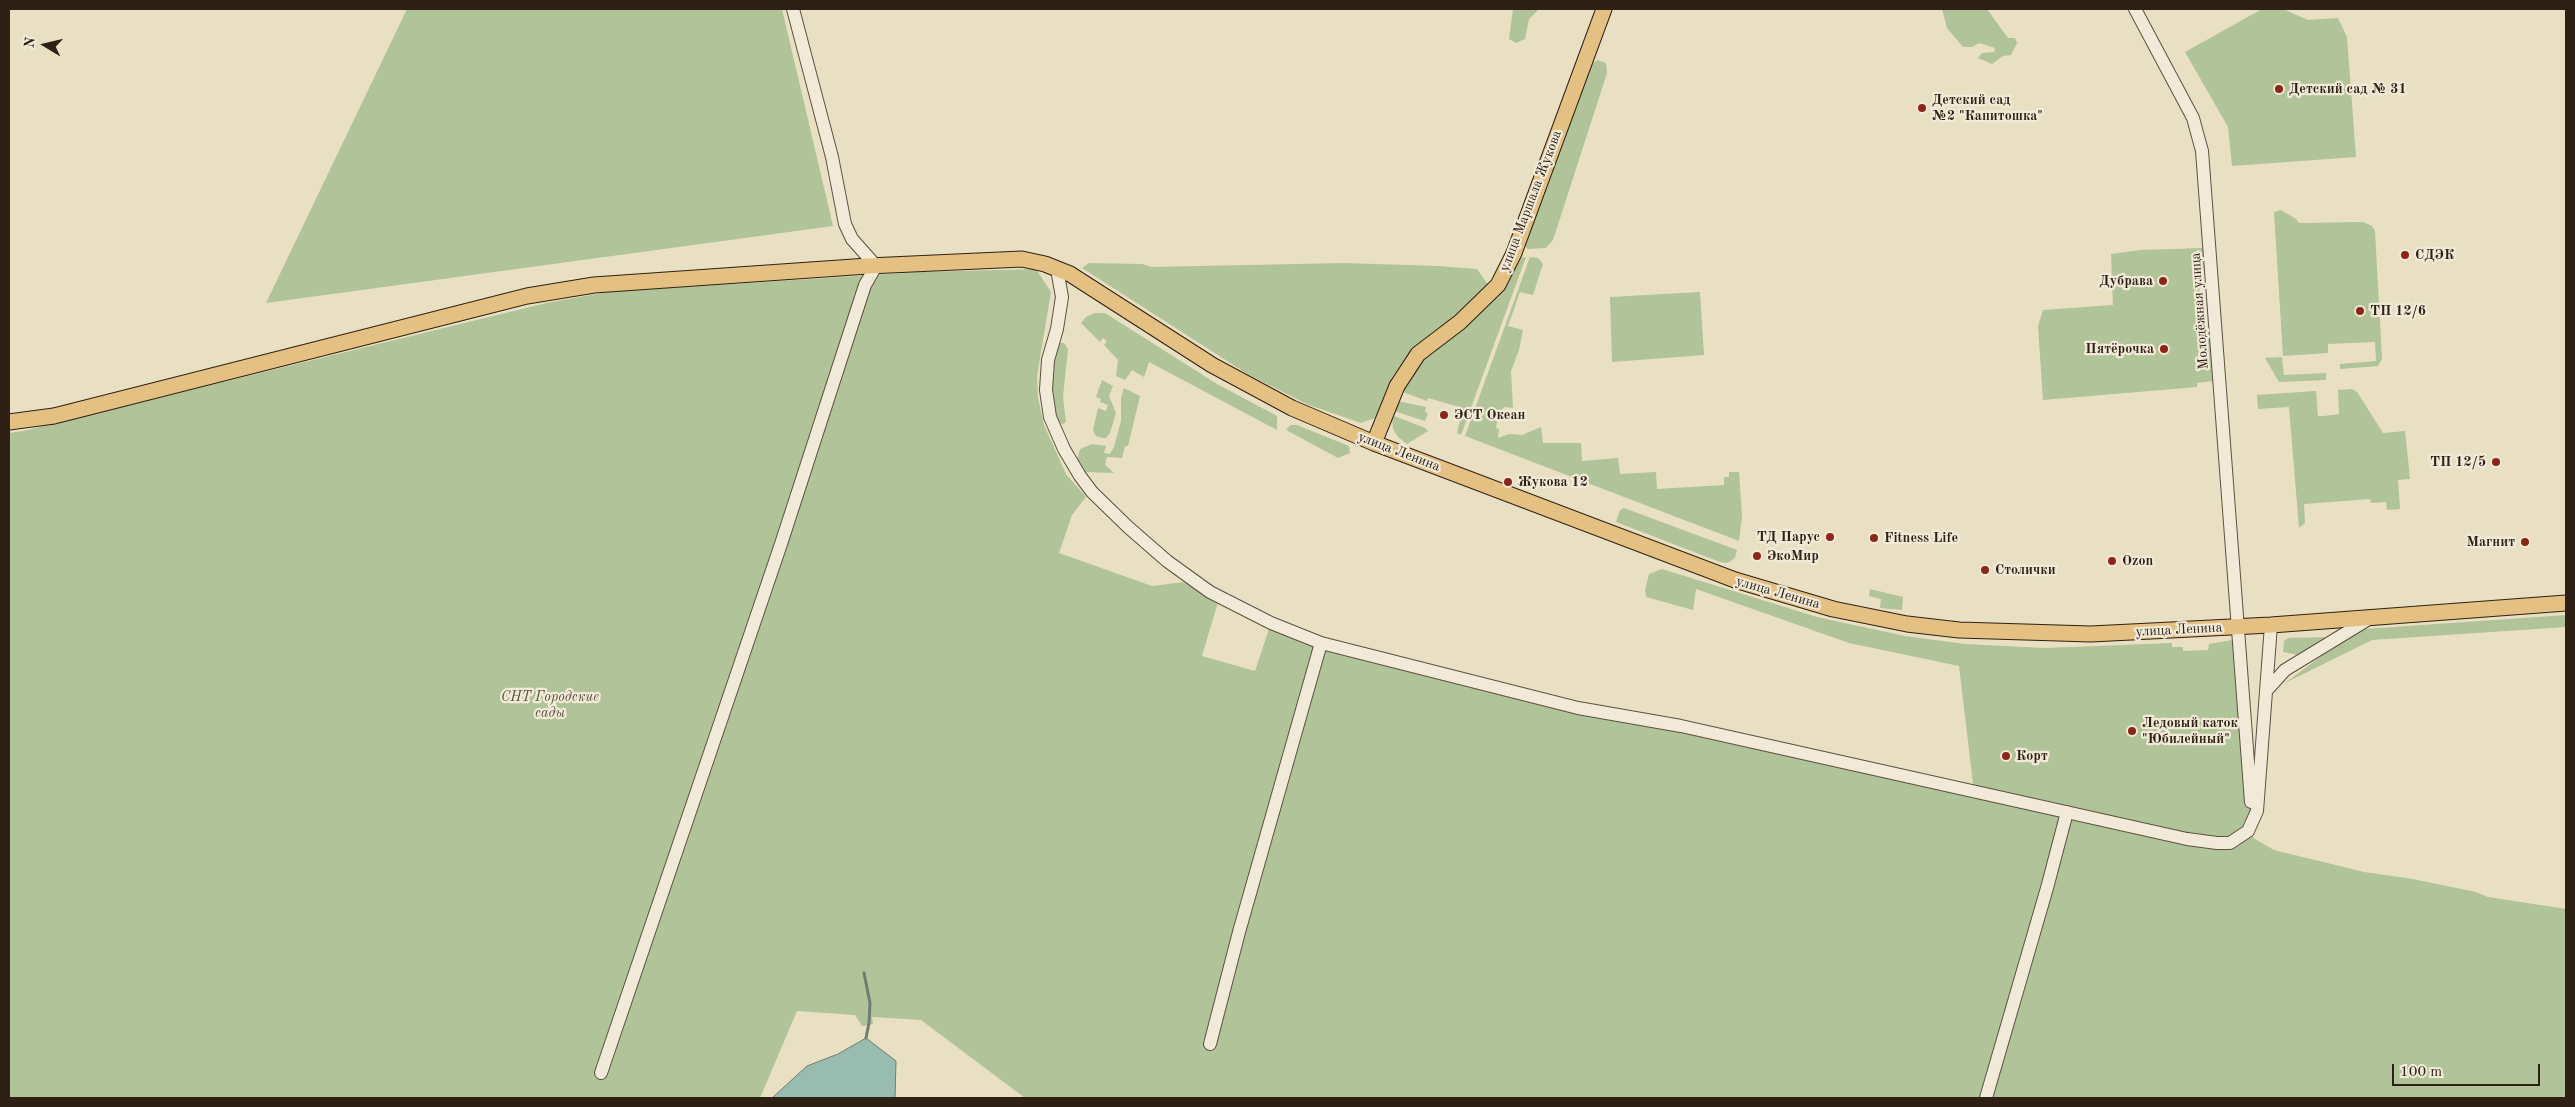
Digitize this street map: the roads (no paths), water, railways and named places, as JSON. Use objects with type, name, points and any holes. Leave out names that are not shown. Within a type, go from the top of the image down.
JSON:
[{"type":"main road","name":"улица Маршала Жукова","points":[[1374,443],[1397,386],[1418,354],[1460,322],[1498,285],[1514,253],[1604,9]]},
{"type":"main road","name":"улица Ленина","points":[[9,422],[54,416],[527,296],[594,285],[1012,259],[1036,261],[1070,274],[1212,365],[1269,397],[1374,443],[1735,580],[1833,609],[1907,624],[1959,630],[2091,634],[2271,625],[2566,603]]},
{"type":"street","points":[[601,1074],[780,544],[865,285],[876,266],[852,239],[845,224],[833,163],[793,9]]},
{"type":"street","name":"Молодёжная улица","points":[[2135,9],[2193,118],[2200,138],[2205,173],[2222,392],[2237,627],[2253,822]]},
{"type":"street","points":[[1057,269],[1062,297],[1057,328],[1048,360],[1046,390],[1050,416],[1064,449],[1080,476],[1092,492],[1128,527],[1167,561],[1210,592],[1271,623],[1321,643],[1569,706],[1690,728],[2187,839],[2217,844],[2230,843],[2248,831],[2257,811],[2271,625]]},
{"type":"street","points":[[2266,692],[2286,670],[2372,617]]},
{"type":"street","points":[[1210,1044],[1239,932],[1321,643]]},
{"type":"street","points":[[1986,1098],[2048,886],[2067,812]]},
{"type":"water","points":[[866,1038],[896,1061],[895,1098],[772,1098],[807,1066],[838,1054]]},
{"type":"waterway","points":[[864,973],[870,1003],[866,1038]]},
{"type":"place","name":"Детский сад № 31","points":[[2279,89]]},
{"type":"place","name":"Детский сад №2 \"Капитошка\"","points":[[1922,108]]},
{"type":"place","name":"СДЭК","points":[[2405,255]]},
{"type":"place","name":"Дубрава","points":[[2163,281]]},
{"type":"place","name":"ТП 12/6","points":[[2360,311]]},
{"type":"place","name":"Пятёрочка","points":[[2164,349]]},
{"type":"place","name":"ЭСТ Океан","points":[[1444,415]]},
{"type":"place","name":"ТП 12/5","points":[[2496,462]]},
{"type":"place","name":"Жукова 12","points":[[1508,482]]},
{"type":"place","name":"ТД Парус","points":[[1830,537]]},
{"type":"place","name":"Fitness Life","points":[[1874,538]]},
{"type":"place","name":"Магнит","points":[[2525,542]]},
{"type":"place","name":"ЭкоМир","points":[[1757,556]]},
{"type":"place","name":"Ozon","points":[[2112,561]]},
{"type":"place","name":"Столички","points":[[1985,570]]},
{"type":"place","name":"Ледовый каток \"Юбилейный\"","points":[[2132,731]]},
{"type":"place","name":"Корт","points":[[2006,756]]},
{"type":"park label","name":"СНТ Городские сады","points":[[550,706]]}]
